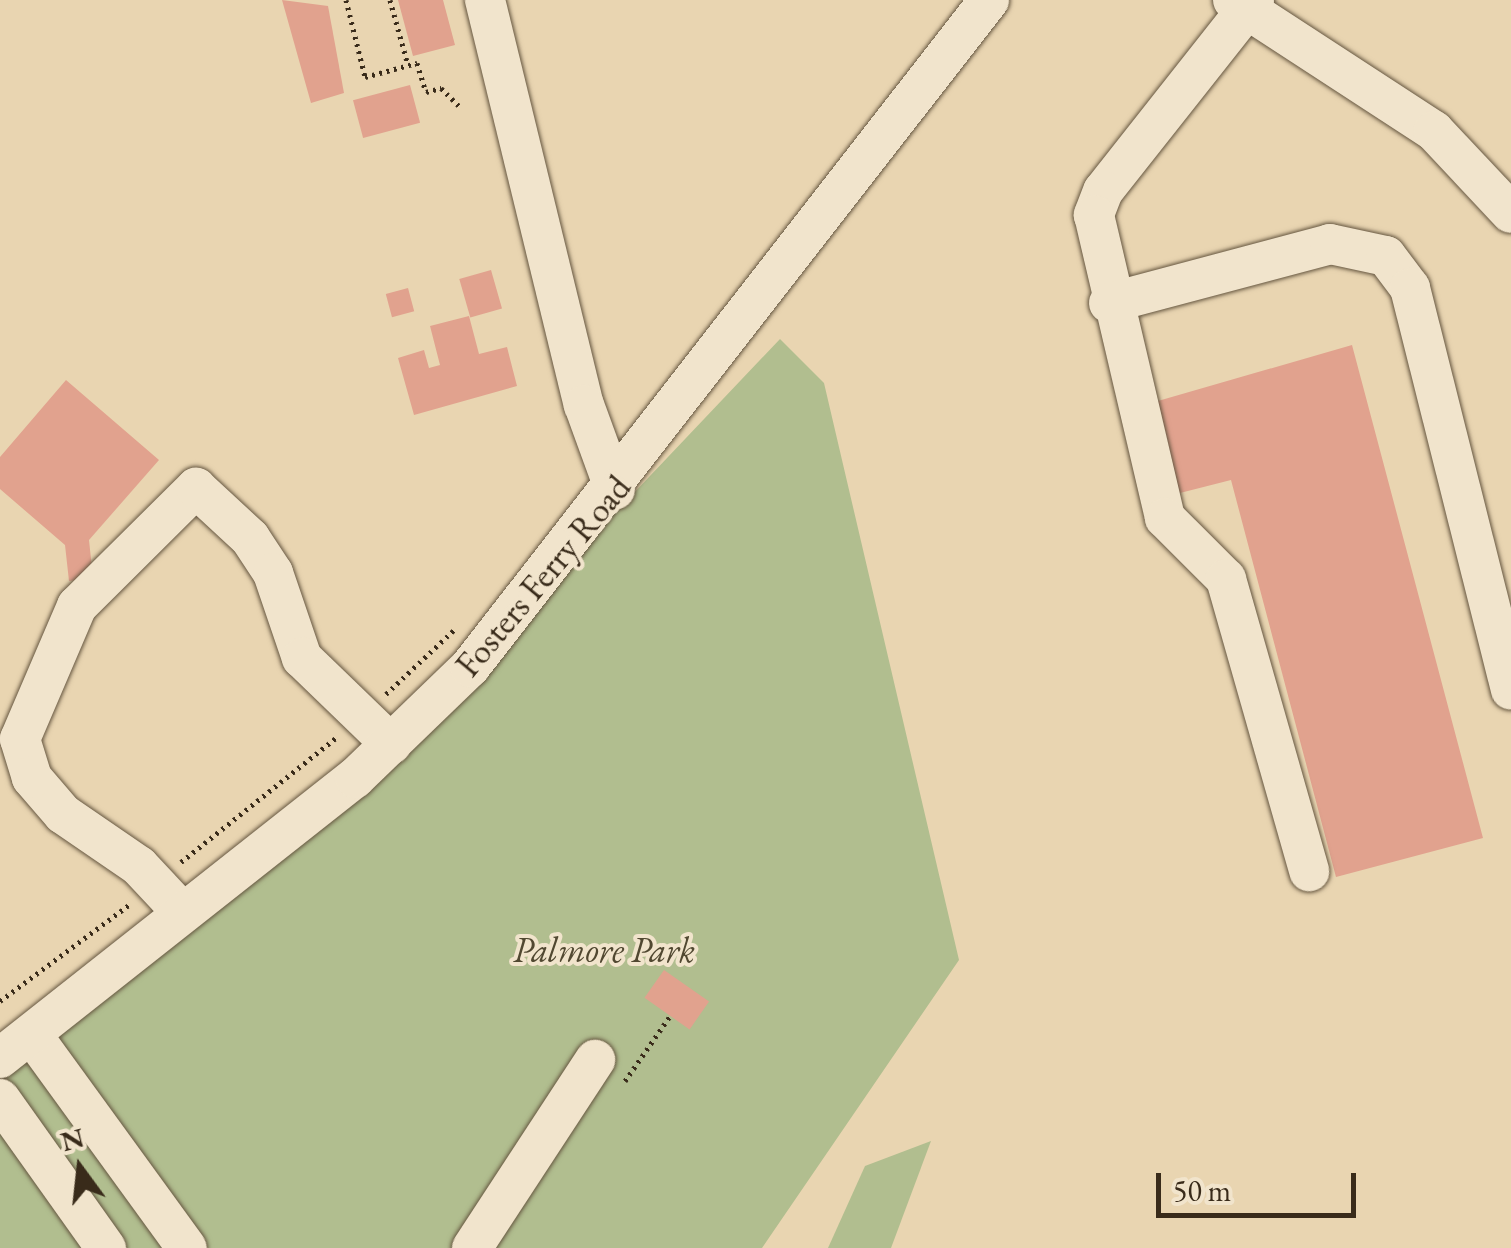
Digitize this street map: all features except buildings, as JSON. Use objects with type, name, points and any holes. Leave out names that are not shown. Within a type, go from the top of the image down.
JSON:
[{"type":"street","points":[[484,0],[584,406],[615,490]]},
{"type":"street","name":"Fosters Ferry Road","points":[[0,1058],[32,1034],[169,898],[391,744],[470,668],[615,490],[989,0]]},
{"type":"street","points":[[1309,872],[1226,579],[1165,518],[1109,303],[1094,215],[1103,191],[1245,3],[1434,131],[1511,213]]},
{"type":"street","points":[[1109,303],[1330,244],[1386,256],[1410,288],[1511,689]]},
{"type":"street","points":[[169,898],[63,814],[32,778],[20,739],[77,606],[196,488],[250,538],[302,658],[391,744]]},
{"type":"street","points":[[32,1034],[188,1248]]},
{"type":"street","points":[[472,1248],[610,1070]]},
{"type":"street","points":[[0,1100],[106,1248]]},
{"type":"path","points":[[346,0],[365,78],[417,63],[426,92],[441,88],[461,108]]},
{"type":"path","points":[[390,0],[408,66]]},
{"type":"path","points":[[0,1001],[169,898],[465,619]]},
{"type":"path","points":[[610,1070],[670,1016]]},
{"type":"green space","name":"Palmore Park","points":[[780,339],[824,383],[959,960],[762,1248],[0,1248],[0,1051],[426,712]]},
{"type":"green space","points":[[931,1141],[891,1248],[828,1248],[865,1166]]}]
